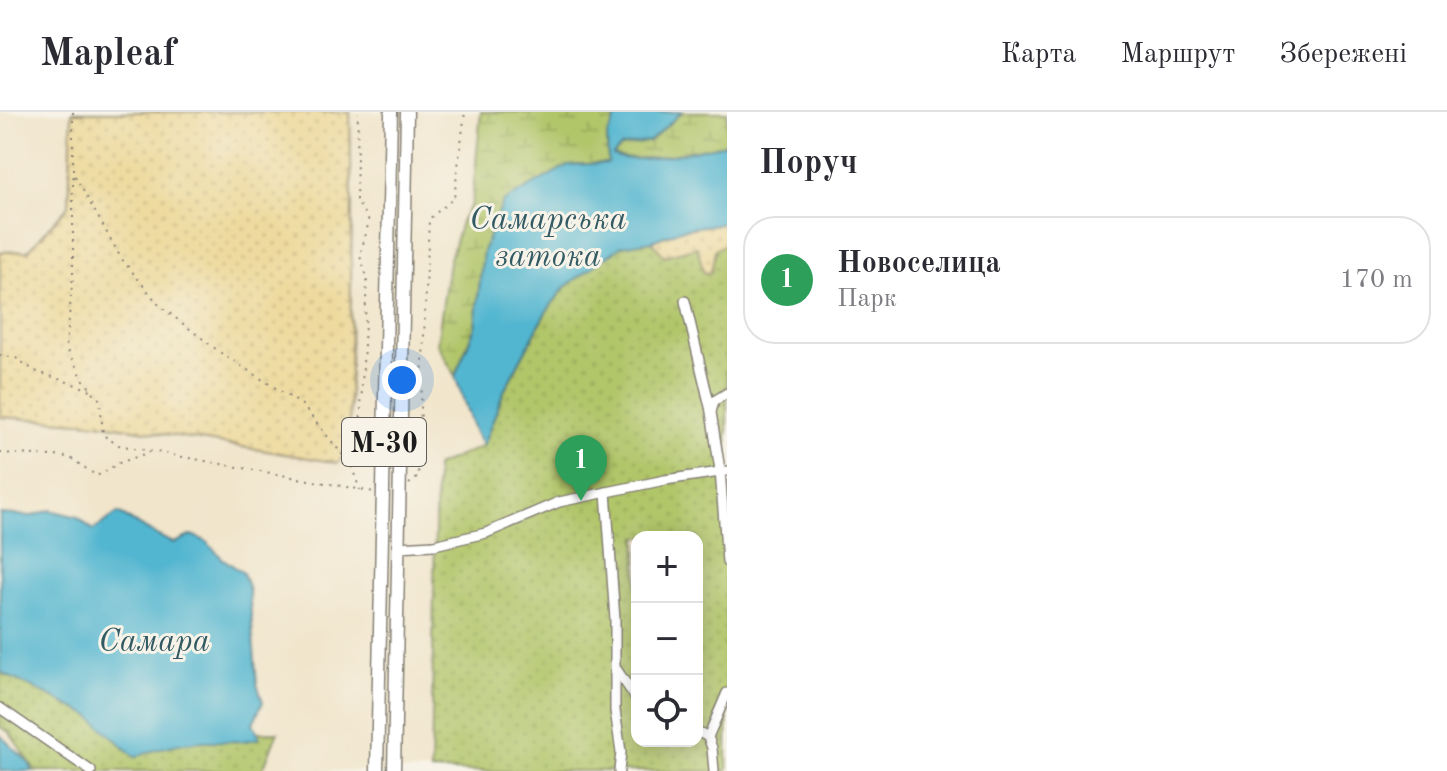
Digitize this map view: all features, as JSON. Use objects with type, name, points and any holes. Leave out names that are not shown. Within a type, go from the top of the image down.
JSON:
[{"type":"highway","name":"М-30","points":[[377,771],[391,112]]},
{"type":"highway","name":"М-30","points":[[394,771],[407,112]]},
{"type":"lane","points":[[685,301],[725,469],[727,562]]},
{"type":"lane","points":[[711,412],[714,401],[727,393]]},
{"type":"lane","points":[[398,547],[434,545],[486,533],[559,502],[725,469]]},
{"type":"lane","points":[[606,492],[616,669],[615,710],[621,752],[619,771]]},
{"type":"lane","points":[[616,669],[631,691]]},
{"type":"lane","points":[[708,737],[727,693]]},
{"type":"lane","points":[[0,708],[91,771]]},
{"type":"lane","points":[[703,734],[708,737],[712,748],[714,771]]},
{"type":"path","points":[[73,112],[73,276],[66,348],[100,400],[103,435],[118,445],[361,491],[383,492]]},
{"type":"path","points":[[351,465],[359,453],[367,278],[360,256],[369,221],[356,200],[358,112]]},
{"type":"path","points":[[399,493],[418,477],[429,219],[454,198],[465,112]]},
{"type":"path","points":[[73,174],[121,258],[160,306],[221,353],[302,405],[351,465],[361,491]]},
{"type":"path","points":[[0,355],[16,358],[35,371],[93,391]]},
{"type":"path","points":[[0,453],[69,457],[97,476],[119,463],[151,451]]},
{"type":"green space","points":[[481,112],[619,112],[607,136],[608,163],[568,165],[483,251],[475,327],[455,376],[437,343],[449,262],[461,222],[472,203]]},
{"type":"green space","points":[[682,112],[727,112],[727,144],[654,158],[613,155],[621,147],[650,141]]},
{"type":"green space","points":[[727,223],[727,771],[431,771],[436,466],[483,446],[504,391],[546,312],[565,287],[621,246]]},
{"type":"green space","points":[[0,658],[132,733],[278,732],[262,771],[36,771],[9,732],[0,727]]},
{"type":"sand","points":[[72,112],[350,112],[349,448],[338,463],[98,423],[0,417],[0,252],[28,251],[69,205]]},
{"type":"sand","points":[[727,223],[727,243],[715,250],[711,272],[704,273],[697,247],[664,256],[652,241],[683,229]]},
{"type":"water","name":"Самарська затока","points":[[619,112],[682,112],[650,141],[621,147],[613,155],[653,158],[727,144],[727,223],[683,229],[652,241],[622,246],[565,287],[546,312],[504,391],[483,446],[475,433],[455,376],[475,327],[483,251],[503,202],[568,165],[608,163],[607,136]]},
{"type":"water","name":"Самара","points":[[50,510],[78,517],[93,530],[118,513],[174,543],[192,535],[206,541],[243,573],[249,590],[257,684],[263,702],[253,723],[260,738],[190,742],[135,757],[89,715],[0,672],[0,514],[32,516]]},
{"type":"water","points":[[0,735],[29,763],[33,771],[0,771]]},
{"type":"place","name":"Новоселица","points":[[581,501]]}]
